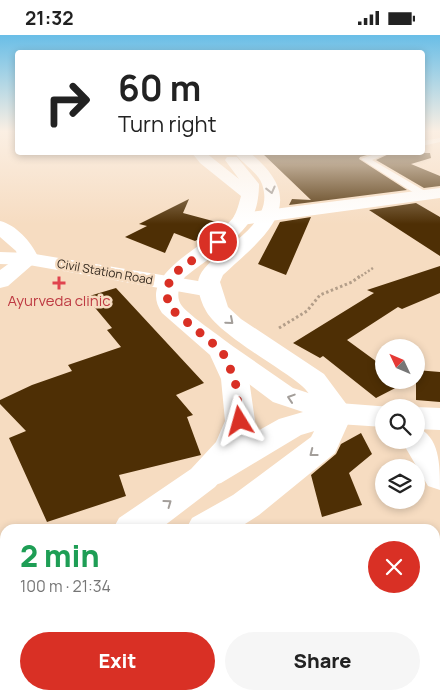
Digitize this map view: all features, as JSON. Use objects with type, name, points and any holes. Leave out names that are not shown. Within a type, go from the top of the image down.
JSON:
[{"type":"main road","points":[[207,162],[224,177],[250,195]]},
{"type":"main road","points":[[236,162],[251,184],[250,195],[242,219],[218,242],[176,272],[169,283],[166,293],[168,305],[222,351],[283,395],[338,413],[375,416]]},
{"type":"main road","points":[[253,162],[270,183],[273,200],[271,210],[256,234],[214,272],[209,282],[210,290],[217,310],[232,324],[314,381],[338,413]]},
{"type":"main road","points":[[242,219],[433,195]]},
{"type":"main road","points":[[0,227],[25,249],[29,259]]},
{"type":"main road","points":[[0,250],[29,259]]},
{"type":"main road","name":"Civil Station Road","points":[[0,258],[29,259],[210,290]]},
{"type":"main road","points":[[0,281],[29,259]]},
{"type":"main road","points":[[203,477],[230,448],[240,421],[235,379],[222,351]]},
{"type":"main road","points":[[139,524],[203,477],[290,427],[338,413]]},
{"type":"main road","points":[[214,524],[246,505],[324,445],[338,413]]},
{"type":"main road","points":[[425,418],[440,419]]},
{"type":"main road","points":[[422,449],[440,477]]},
{"type":"lane","points":[[371,162],[433,195]]},
{"type":"path","points":[[258,342],[307,311],[320,295],[352,282],[373,268]]},
{"type":"building","points":[[271,162],[364,162],[407,190],[289,205],[292,199],[311,200]]},
{"type":"building","points":[[379,162],[418,162],[411,164],[440,176],[440,186],[424,188]]},
{"type":"building","points":[[189,199],[183,213],[224,224],[195,241],[174,233],[165,253],[125,237],[147,226],[139,224]]},
{"type":"building","points":[[416,203],[440,217],[440,256],[369,210]]},
{"type":"building","points":[[311,217],[286,275],[258,264],[280,222]]},
{"type":"building","points":[[440,266],[440,293],[402,309],[398,307],[347,340],[375,360],[375,389],[393,389],[376,398],[323,356],[320,358],[293,343],[374,293],[367,290]]},
{"type":"building","points":[[116,288],[204,383],[176,395],[193,415],[187,417],[201,455],[119,475],[126,496],[47,522],[9,438],[26,431],[0,404],[0,400],[32,385],[72,371],[68,365],[121,347],[107,330],[112,328],[86,297]]},
{"type":"building","points":[[425,371],[440,372],[440,402],[416,399],[416,389],[425,389]]},
{"type":"building","points":[[361,433],[372,454],[349,473],[362,505],[322,517],[311,475],[336,454],[341,444]]},
{"type":"place","name":"Ayurveda clinic","points":[[59,283]]},
{"type":"route","points":[[218,242],[176,272],[169,283],[166,293],[170,308],[222,351],[235,379],[240,421]]}]
